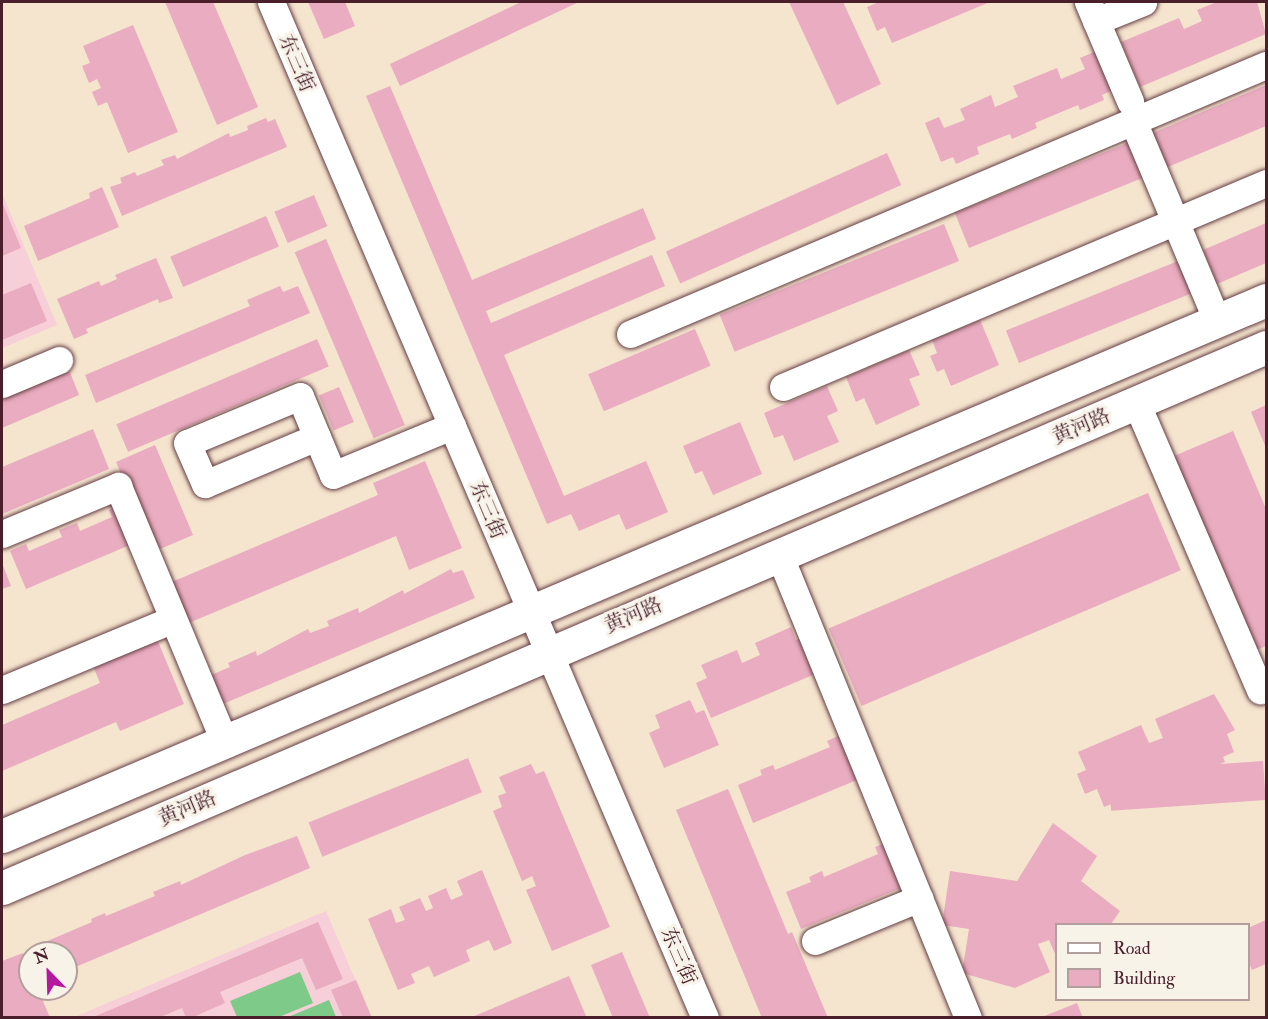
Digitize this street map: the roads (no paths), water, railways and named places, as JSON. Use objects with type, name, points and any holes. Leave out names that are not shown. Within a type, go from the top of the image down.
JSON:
[{"type":"main road","points":[[2,836],[1266,300]]},
{"type":"main road","name":"黄河路","points":[[2,888],[549,651],[1266,347]]},
{"type":"street","name":"东三街","points":[[271,2],[705,1017]]},
{"type":"street","points":[[1143,2],[1092,11],[1175,221],[1218,321]]},
{"type":"street","points":[[630,333],[1131,111],[1266,65]]},
{"type":"street","points":[[783,387],[1266,183]]},
{"type":"street","points":[[2,384],[59,360]]},
{"type":"street","points":[[1136,402],[1260,690]]},
{"type":"street","points":[[317,437],[333,475],[452,426]]},
{"type":"street","points":[[2,534],[117,486],[224,741]]},
{"type":"street","points":[[778,554],[968,1017]]},
{"type":"street","points":[[2,690],[173,619]]},
{"type":"street","points":[[815,941],[920,898]]}]
